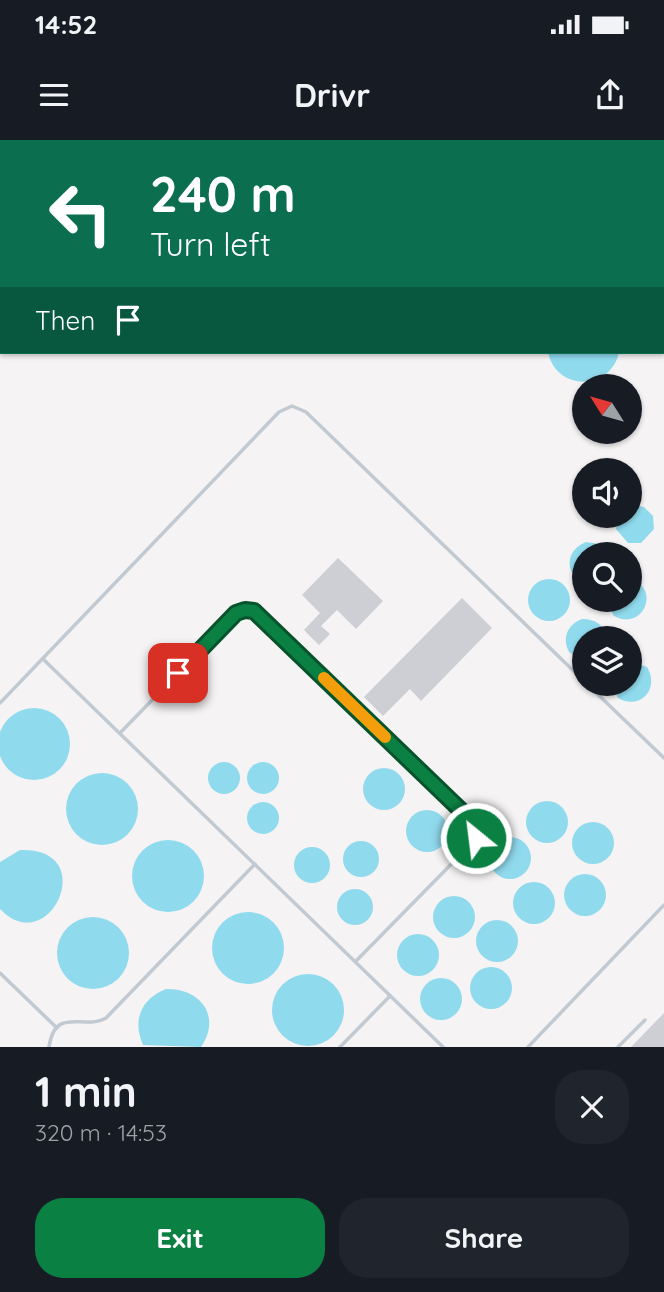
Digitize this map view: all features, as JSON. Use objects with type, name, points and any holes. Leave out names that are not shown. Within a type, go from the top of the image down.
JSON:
[{"type":"lane","points":[[0,703],[279,412],[292,406],[306,412],[572,669]]},
{"type":"lane","points":[[120,733],[236,613],[254,611],[268,623],[464,813],[477,830],[474,841],[356,961]]},
{"type":"lane","points":[[43,659],[443,1047]]},
{"type":"lane","points":[[600,696],[664,758]]},
{"type":"lane","points":[[49,1047],[57,1028],[71,1020],[95,1022],[106,1018],[255,864]]},
{"type":"lane","points":[[527,1047],[664,905]]},
{"type":"lane","points":[[0,973],[57,1028]]},
{"type":"lane","points":[[340,1047],[390,996]]},
{"type":"lane","points":[[618,1047],[645,1020]]},
{"type":"water","points":[[549,354],[618,354],[614,365],[606,374],[572,374],[572,380],[561,374],[553,365]]},
{"type":"water","points":[[642,507],[653,516],[654,529],[642,542],[627,542],[616,529],[642,528]]},
{"type":"water","points":[[549,579],[564,585],[570,600],[564,615],[549,621],[534,615],[528,600],[534,585]]},
{"type":"water","points":[[642,587],[647,599],[642,611]]},
{"type":"water","points":[[612,612],[641,612],[633,618],[614,616]]},
{"type":"water","points":[[582,619],[591,620],[601,626],[572,626],[572,654],[569,652],[566,637],[569,628]]},
{"type":"water","points":[[642,665],[647,667],[651,683],[646,695],[634,702],[617,696],[642,696]]},
{"type":"water","points":[[27,709],[41,709],[54,714],[64,724],[69,737],[69,751],[64,764],[54,774],[41,779],[27,779],[14,774],[4,764],[-1,751],[-1,737],[4,724],[14,714]]},
{"type":"water","points":[[224,762],[235,767],[240,778],[235,789],[224,794],[213,789],[208,778],[213,767]]},
{"type":"water","points":[[263,762],[274,767],[279,778],[274,789],[263,794],[252,789],[247,778],[252,767]]},
{"type":"water","points":[[384,768],[399,774],[405,789],[399,804],[384,810],[369,804],[363,789],[369,774]]},
{"type":"water","points":[[102,773],[122,779],[132,789],[138,809],[132,829],[122,839],[102,845],[82,839],[72,829],[66,809],[72,789],[82,779]]},
{"type":"water","points":[[547,801],[562,807],[568,822],[562,837],[547,843],[532,837],[526,822],[532,807]]},
{"type":"water","points":[[263,802],[274,807],[279,818],[274,829],[263,834],[252,829],[247,818],[252,807]]},
{"type":"water","points":[[427,810],[442,816],[448,831],[442,846],[427,852],[412,846],[406,831],[412,816]]},
{"type":"water","points":[[593,822],[608,828],[614,843],[608,858],[593,864],[578,858],[572,843],[578,828]]},
{"type":"water","points":[[510,837],[525,843],[531,858],[525,873],[510,879],[495,873],[489,858],[495,843]]},
{"type":"water","points":[[168,840],[188,846],[198,856],[204,876],[198,896],[188,906],[168,912],[148,906],[138,896],[132,876],[138,856],[148,846]]},
{"type":"water","points":[[361,841],[374,846],[379,859],[374,872],[361,877],[348,872],[343,859],[348,846]]},
{"type":"water","points":[[312,847],[325,852],[330,865],[325,878],[312,883],[299,878],[294,865],[299,852]]},
{"type":"water","points":[[20,850],[45,854],[58,865],[63,881],[59,898],[49,912],[35,921],[18,921],[0,909],[0,862]]},
{"type":"water","points":[[585,874],[600,880],[606,895],[600,910],[585,916],[570,910],[564,895],[570,880]]},
{"type":"water","points":[[534,882],[549,888],[555,903],[549,918],[534,924],[519,918],[513,903],[519,888]]},
{"type":"water","points":[[355,889],[368,894],[373,907],[368,920],[355,925],[342,920],[337,907],[342,894]]},
{"type":"water","points":[[454,896],[469,902],[475,917],[469,932],[454,938],[439,932],[433,917],[439,902]]},
{"type":"water","points":[[248,912],[268,918],[278,928],[284,948],[278,968],[268,978],[248,984],[228,978],[218,968],[212,948],[218,928],[228,918]]},
{"type":"water","points":[[93,917],[113,923],[123,933],[129,953],[123,973],[113,983],[93,989],[73,983],[63,973],[57,953],[63,933],[73,923]]},
{"type":"water","points":[[497,920],[512,926],[518,941],[512,956],[497,962],[482,956],[476,941],[482,926]]},
{"type":"water","points":[[418,934],[433,940],[439,955],[433,970],[418,976],[403,970],[397,955],[403,940]]},
{"type":"water","points":[[491,967],[506,973],[512,988],[506,1003],[491,1009],[476,1003],[470,988],[476,973]]},
{"type":"water","points":[[308,974],[328,980],[338,990],[344,1010],[338,1030],[328,1040],[308,1046],[288,1040],[278,1030],[272,1010],[278,990],[288,980]]},
{"type":"water","points":[[441,978],[456,984],[462,999],[456,1014],[441,1020],[426,1014],[420,999],[426,984]]},
{"type":"water","points":[[166,989],[189,993],[204,1006],[209,1025],[201,1047],[143,1045],[138,1027],[141,1011],[150,998]]},
{"type":"building","points":[[338,558],[383,601],[356,629],[337,610],[321,626],[330,634],[319,645],[304,630],[320,613],[302,595]]},
{"type":"building","points":[[462,598],[492,628],[421,701],[410,689],[383,716],[364,697]]},
{"type":"building","points":[[664,1013],[664,1047],[631,1047]]},
{"type":"slow traffic","points":[[324,678],[385,737]]},
{"type":"route","points":[[178,673],[236,613],[254,611],[473,822],[477,830],[476,838]]}]
